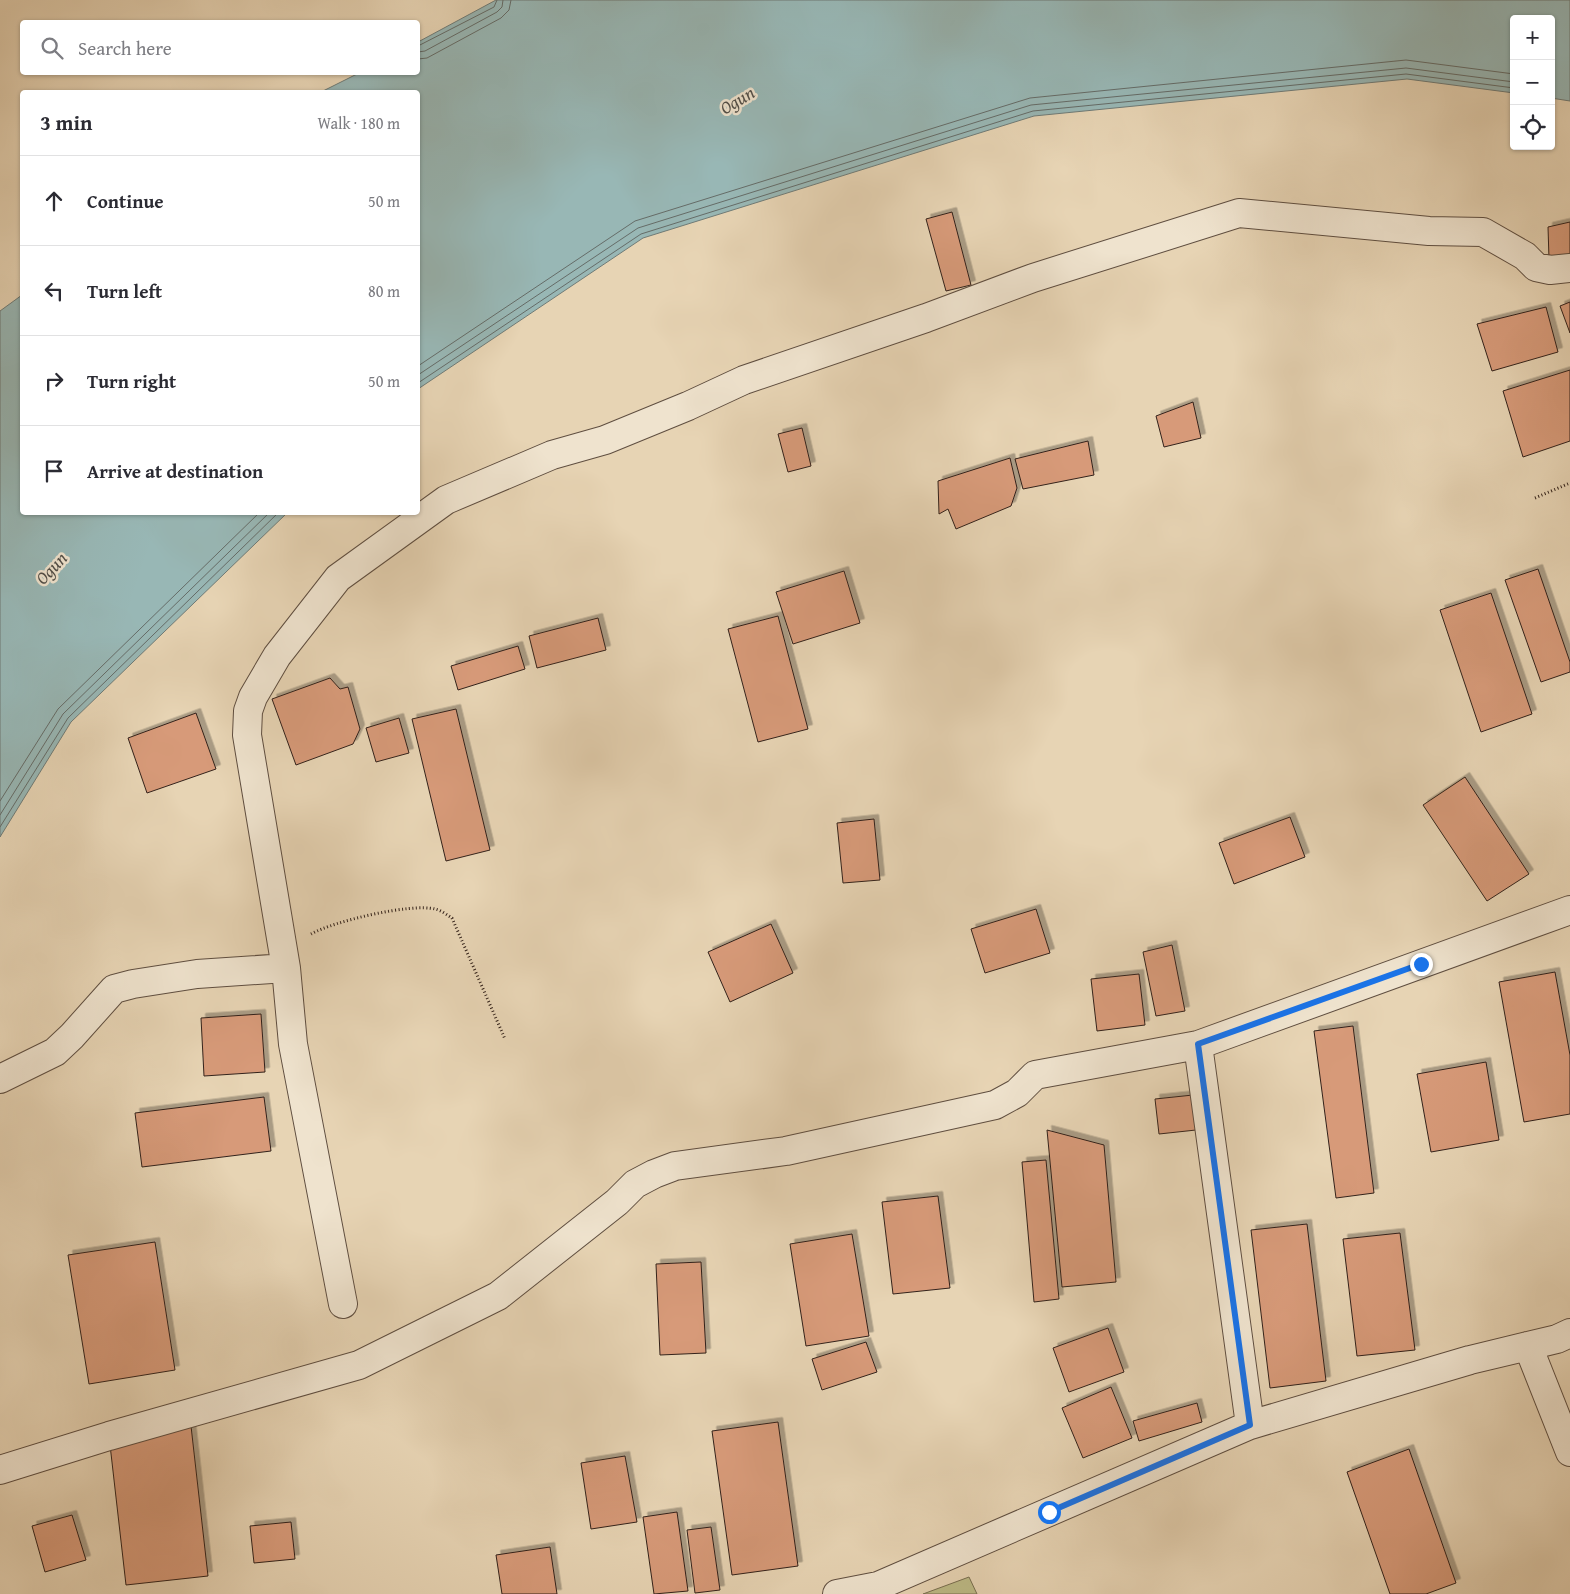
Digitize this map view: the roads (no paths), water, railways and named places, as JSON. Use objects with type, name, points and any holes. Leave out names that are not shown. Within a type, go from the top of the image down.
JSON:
[{"type":"street","points":[[343,1304],[293,1044],[286,968],[246,735],[248,711],[253,697],[277,656],[338,578],[446,500],[552,455],[605,440],[636,428],[744,380],[926,318],[1034,278],[1239,214],[1429,231],[1483,232],[1525,256],[1536,266],[1550,270],[1570,268]]},
{"type":"street","points":[[0,1470],[109,1436],[360,1366],[498,1296],[617,1202],[635,1184],[675,1166],[786,1151],[995,1105],[1017,1093],[1035,1075],[1198,1044],[1570,910]]},
{"type":"street","points":[[0,1079],[55,1052],[114,990],[133,984],[198,974],[286,968]]},
{"type":"street","points":[[1198,1044],[1250,1425]]},
{"type":"street","points":[[836,1594],[878,1586],[1250,1425],[1470,1360],[1557,1339],[1570,1333]]},
{"type":"street","points":[[1528,1346],[1570,1452]]},
{"type":"water","name":"Ogun","points":[[496,0],[1570,0],[1570,101],[1555,99],[1555,15],[1510,15],[1510,92],[1407,79],[1034,116],[643,238],[420,388],[420,90],[325,90],[355,75],[420,75],[420,41]]},
{"type":"water","name":"Ogun","points":[[20,296],[20,515],[285,515],[71,722],[0,837],[0,311]]}]
